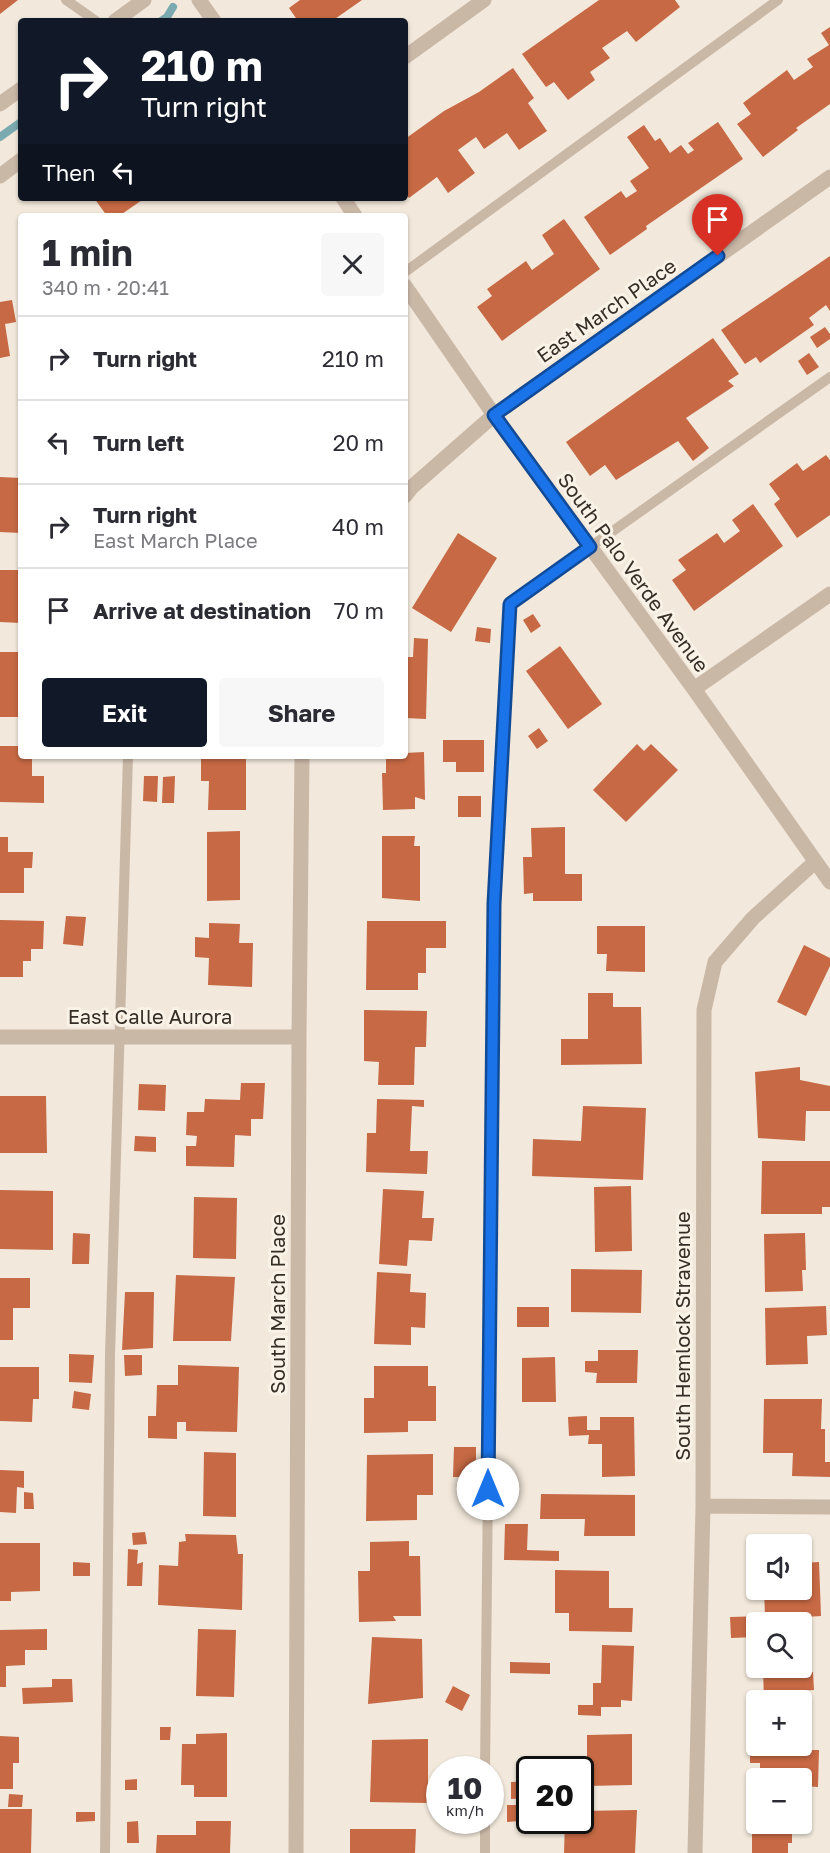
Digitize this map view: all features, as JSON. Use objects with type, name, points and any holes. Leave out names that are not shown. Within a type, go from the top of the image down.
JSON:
[{"type":"street","points":[[119,18],[144,0]]},
{"type":"street","points":[[199,0],[210,18]]},
{"type":"street","points":[[408,55],[484,0]]},
{"type":"street","points":[[0,104],[18,91]]},
{"type":"street","points":[[0,176],[18,162]]},
{"type":"street","name":"East March Place","points":[[494,415],[830,177]]},
{"type":"street","name":"South Palo Verde Avenue","points":[[408,290],[494,415],[830,882]]},
{"type":"street","points":[[408,493],[494,415]]},
{"type":"street","points":[[694,690],[830,594]]},
{"type":"street","name":"South March Place","points":[[296,1853],[302,759]]},
{"type":"street","name":"South Hemlock Stravenue","points":[[695,1853],[703,1506],[704,1010],[715,962],[753,918],[815,862]]},
{"type":"street","name":"East Calle Aurora","points":[[0,1037],[299,1037]]},
{"type":"street","points":[[703,1506],[830,1507]]},
{"type":"lane","points":[[66,0],[92,18]]},
{"type":"lane","points":[[408,270],[778,0]]},
{"type":"lane","points":[[485,1756],[494,904],[510,604],[830,377]]},
{"type":"lane","points":[[105,1853],[110,1355],[128,759]]},
{"type":"lane","points":[[485,1834],[485,1853]]},
{"type":"building","points":[[0,0],[18,0],[0,14]]},
{"type":"building","points":[[300,0],[362,0],[336,18],[296,18],[289,8]]},
{"type":"building","points":[[599,0],[675,0],[680,7],[636,42],[627,31],[602,48],[610,58],[590,72],[595,80],[568,100],[554,82],[546,87],[522,54]]},
{"type":"building","points":[[830,27],[830,104],[796,128],[798,130],[763,157],[737,124],[751,114],[743,103],[787,70],[794,80],[813,67],[807,59],[829,45],[821,33]]},
{"type":"building","points":[[513,68],[534,98],[528,103],[547,131],[519,150],[507,133],[484,149],[476,137],[458,150],[475,173],[448,193],[437,177],[409,198],[408,137],[444,111],[479,92]]},
{"type":"building","points":[[718,122],[743,159],[646,226],[647,229],[610,255],[584,217],[621,191],[626,198],[637,191],[630,181],[649,168],[627,137],[644,125],[655,141],[660,138],[670,153],[681,145],[688,154],[694,150],[688,143]]},
{"type":"building","points":[[96,201],[141,201],[123,213],[105,213]]},
{"type":"building","points":[[564,219],[600,269],[502,341],[477,307],[492,296],[487,289],[526,261],[532,270],[554,254],[542,235]]},
{"type":"building","points":[[830,256],[830,311],[826,305],[809,318],[814,325],[760,363],[756,357],[745,364],[721,330]]},
{"type":"building","points":[[12,300],[16,322],[5,324],[10,356],[0,358],[0,302]]},
{"type":"building","points":[[825,327],[830,334],[830,339],[817,348],[810,337]]},
{"type":"building","points":[[713,338],[739,374],[728,381],[734,386],[686,418],[709,448],[693,461],[678,441],[616,480],[605,465],[590,476],[566,442]]},
{"type":"building","points":[[809,353],[819,367],[807,375],[798,361]]},
{"type":"building","points":[[826,455],[830,460],[830,515],[797,538],[774,504],[780,499],[769,484],[797,463],[803,471]]},
{"type":"building","points":[[0,477],[18,478],[18,533],[0,532]]},
{"type":"building","points":[[753,504],[783,546],[694,611],[672,580],[686,570],[678,560],[717,533],[724,543],[740,531],[732,520]]},
{"type":"building","points":[[458,533],[497,558],[451,632],[412,608]]},
{"type":"building","points":[[0,570],[18,570],[18,623],[0,622]]},
{"type":"building","points":[[533,614],[541,626],[531,633],[523,620]]},
{"type":"building","points":[[477,627],[491,629],[490,643],[475,641]]},
{"type":"building","points":[[414,638],[428,639],[426,719],[408,718],[408,657],[413,657]]},
{"type":"building","points":[[560,646],[602,704],[568,729],[526,671]]},
{"type":"building","points":[[0,652],[18,652],[18,717],[0,717]]},
{"type":"building","points":[[539,728],[548,741],[537,749],[528,736]]},
{"type":"building","points":[[443,740],[484,740],[484,772],[456,772],[456,762],[443,762]]},
{"type":"building","points":[[637,744],[644,751],[651,744],[678,770],[626,822],[593,790]]},
{"type":"building","points":[[0,746],[18,746],[18,759],[32,759],[32,776],[44,776],[44,803],[0,802]]},
{"type":"building","points":[[424,752],[425,800],[415,797],[415,809],[383,810],[382,773],[386,773],[386,759],[408,759],[408,753]]},
{"type":"building","points":[[201,759],[246,759],[246,810],[208,810],[209,781],[201,781]]},
{"type":"building","points":[[144,776],[158,776],[157,802],[143,801]]},
{"type":"building","points":[[175,776],[174,803],[162,803],[163,777]]},
{"type":"building","points":[[458,796],[481,796],[481,817],[458,817]]},
{"type":"building","points":[[565,827],[565,874],[582,874],[582,901],[533,901],[533,893],[524,894],[523,857],[532,857],[531,828]]},
{"type":"building","points":[[240,831],[240,900],[207,901],[207,832]]},
{"type":"building","points":[[382,836],[415,836],[414,846],[420,846],[420,901],[382,898]]},
{"type":"building","points":[[0,837],[8,837],[8,852],[33,852],[32,868],[24,868],[24,893],[0,893]]},
{"type":"building","points":[[66,916],[86,917],[83,946],[63,944]]},
{"type":"building","points":[[0,920],[44,921],[43,949],[31,949],[31,961],[23,961],[23,977],[0,977]]},
{"type":"building","points":[[367,921],[446,921],[446,948],[426,948],[426,973],[418,973],[418,990],[366,990]]},
{"type":"building","points":[[209,923],[240,924],[239,943],[253,943],[252,987],[208,985],[209,958],[195,957],[195,937],[209,938]]},
{"type":"building","points":[[597,926],[645,926],[645,972],[606,971],[607,954],[597,954]]},
{"type":"building","points":[[804,945],[830,958],[830,966],[806,1016],[777,1002]]},
{"type":"building","points":[[588,993],[613,993],[613,1007],[641,1007],[642,1064],[561,1065],[561,1039],[588,1039]]},
{"type":"building","points":[[364,1010],[427,1011],[426,1047],[415,1047],[414,1085],[378,1085],[379,1062],[364,1061]]},
{"type":"building","points":[[800,1067],[800,1080],[830,1086],[830,1111],[806,1111],[805,1141],[758,1138],[755,1072]]},
{"type":"building","points":[[241,1083],[265,1083],[263,1119],[251,1119],[251,1136],[235,1135],[234,1167],[186,1166],[186,1146],[196,1146],[197,1136],[186,1135],[187,1112],[204,1112],[205,1099],[240,1100]]},
{"type":"building","points":[[139,1084],[166,1085],[165,1111],[138,1110]]},
{"type":"building","points":[[0,1096],[46,1096],[47,1153],[0,1153]]},
{"type":"building","points":[[377,1099],[424,1100],[424,1107],[412,1106],[410,1151],[428,1151],[427,1174],[366,1172],[367,1133],[376,1133]]},
{"type":"building","points":[[583,1106],[646,1108],[643,1180],[532,1176],[533,1139],[581,1141]]},
{"type":"building","points":[[135,1136],[156,1137],[156,1152],[134,1151]]},
{"type":"building","points":[[762,1161],[830,1161],[830,1207],[822,1207],[822,1214],[761,1214]]},
{"type":"building","points":[[631,1186],[632,1251],[595,1252],[594,1187]]},
{"type":"building","points":[[383,1189],[424,1191],[422,1218],[434,1218],[432,1241],[409,1240],[407,1266],[379,1264]]},
{"type":"building","points":[[0,1190],[53,1191],[53,1250],[0,1249]]},
{"type":"building","points":[[194,1197],[237,1198],[236,1259],[193,1258]]},
{"type":"building","points":[[73,1233],[90,1234],[89,1264],[72,1264]]},
{"type":"building","points":[[805,1233],[806,1270],[802,1270],[803,1291],[765,1292],[764,1234]]},
{"type":"building","points":[[571,1269],[642,1270],[641,1313],[571,1312]]},
{"type":"building","points":[[377,1272],[411,1274],[410,1292],[426,1293],[425,1328],[411,1327],[411,1345],[374,1344]]},
{"type":"building","points":[[176,1275],[235,1277],[231,1341],[173,1341]]},
{"type":"building","points":[[0,1278],[30,1278],[30,1308],[13,1308],[13,1340],[0,1340]]},
{"type":"building","points":[[125,1292],[154,1292],[153,1348],[122,1350]]},
{"type":"building","points":[[826,1306],[827,1335],[807,1336],[808,1364],[766,1365],[765,1308]]},
{"type":"building","points":[[517,1307],[549,1307],[549,1327],[517,1327]]},
{"type":"building","points":[[598,1350],[638,1350],[637,1383],[596,1383],[597,1373],[585,1372],[585,1361],[598,1361]]},
{"type":"building","points":[[69,1354],[94,1355],[92,1383],[69,1382]]},
{"type":"building","points":[[124,1355],[142,1355],[142,1375],[125,1376]]},
{"type":"building","points":[[555,1357],[556,1402],[522,1402],[522,1358]]},
{"type":"building","points":[[178,1365],[239,1367],[237,1432],[186,1431],[186,1422],[177,1422],[177,1439],[148,1438],[148,1416],[156,1416],[157,1385],[178,1385]]},
{"type":"building","points":[[374,1366],[428,1366],[428,1386],[436,1386],[436,1421],[408,1421],[408,1432],[364,1433],[364,1398],[374,1398]]},
{"type":"building","points":[[0,1367],[39,1367],[39,1399],[33,1399],[32,1422],[0,1421]]},
{"type":"building","points":[[74,1391],[91,1394],[89,1410],[72,1408]]},
{"type":"building","points":[[764,1399],[822,1399],[821,1429],[825,1429],[825,1462],[830,1462],[830,1477],[792,1476],[793,1453],[763,1453]]},
{"type":"building","points":[[587,1416],[587,1430],[600,1430],[600,1417],[634,1417],[635,1476],[602,1477],[602,1444],[588,1444],[589,1435],[569,1436],[568,1417]]},
{"type":"building","points":[[454,1447],[476,1447],[476,1477],[453,1477]]},
{"type":"building","points":[[204,1452],[236,1453],[236,1517],[203,1516]]},
{"type":"building","points":[[433,1454],[433,1495],[417,1495],[417,1520],[366,1521],[367,1455]]},
{"type":"building","points":[[0,1470],[24,1471],[24,1488],[17,1487],[16,1513],[0,1512]]},
{"type":"building","points":[[24,1492],[33,1493],[34,1509],[24,1509]]},
{"type":"building","points":[[541,1494],[635,1495],[635,1536],[584,1536],[585,1519],[540,1519]]},
{"type":"building","points":[[505,1524],[528,1524],[527,1550],[559,1551],[559,1561],[504,1560]]},
{"type":"building","points":[[145,1532],[147,1544],[133,1545],[132,1533]]},
{"type":"building","points":[[185,1534],[236,1535],[238,1554],[243,1554],[242,1610],[158,1605],[159,1565],[178,1566],[179,1542],[186,1541]]},
{"type":"building","points":[[409,1541],[409,1556],[420,1556],[421,1616],[393,1616],[396,1621],[359,1622],[358,1571],[370,1571],[370,1542]]},
{"type":"building","points":[[0,1543],[40,1543],[40,1591],[11,1592],[11,1601],[0,1601]]},
{"type":"building","points":[[128,1549],[138,1550],[137,1564],[143,1562],[142,1586],[127,1586]]},
{"type":"building","points":[[73,1562],[90,1563],[90,1576],[73,1576]]},
{"type":"building","points":[[812,1562],[819,1562],[821,1616],[812,1617],[812,1612],[765,1612],[764,1600],[812,1600]]},
{"type":"building","points":[[555,1570],[609,1571],[609,1608],[633,1608],[632,1632],[569,1631],[569,1613],[555,1613]]},
{"type":"building","points":[[730,1617],[746,1617],[746,1637],[731,1638]]},
{"type":"building","points":[[47,1629],[47,1650],[25,1650],[25,1665],[6,1666],[6,1687],[0,1687],[0,1630]]},
{"type":"building","points":[[198,1629],[236,1630],[234,1697],[196,1696]]},
{"type":"building","points":[[372,1637],[422,1639],[423,1698],[368,1704]]},
{"type":"building","points":[[602,1645],[634,1646],[632,1701],[621,1700],[621,1707],[601,1707],[601,1716],[578,1715],[578,1705],[593,1705],[593,1683],[601,1683]]},
{"type":"building","points":[[510,1662],[550,1663],[550,1674],[510,1673]]},
{"type":"building","points":[[813,1672],[814,1690],[764,1690],[763,1678],[812,1678]]},
{"type":"building","points":[[52,1679],[72,1679],[73,1702],[23,1704],[22,1688],[52,1687]]},
{"type":"building","points":[[453,1686],[470,1695],[462,1711],[445,1702]]},
{"type":"building","points":[[160,1727],[171,1727],[170,1740],[160,1740]]},
{"type":"building","points":[[227,1733],[227,1797],[194,1797],[194,1785],[181,1785],[182,1744],[196,1744],[196,1734]]},
{"type":"building","points":[[632,1734],[632,1785],[594,1786],[594,1756],[587,1756],[587,1735]]},
{"type":"building","points":[[0,1736],[19,1737],[19,1763],[13,1763],[13,1789],[0,1789]]},
{"type":"building","points":[[428,1739],[426,1803],[370,1802],[372,1740]]},
{"type":"building","points":[[812,1750],[819,1750],[818,1787],[812,1787],[812,1768],[760,1768],[760,1763],[750,1763],[750,1756],[812,1756]]},
{"type":"building","points":[[137,1779],[137,1790],[125,1790],[125,1780]]},
{"type":"building","points":[[511,1782],[516,1782],[516,1799],[511,1799]]},
{"type":"building","points":[[9,1794],[23,1795],[22,1807],[8,1807]]},
{"type":"building","points":[[507,1805],[516,1805],[516,1821],[507,1822]]},
{"type":"building","points":[[0,1809],[32,1809],[31,1853],[0,1853]]},
{"type":"building","points":[[637,1810],[635,1853],[564,1853],[565,1834],[594,1834],[594,1811]]},
{"type":"building","points":[[76,1812],[95,1812],[95,1821],[76,1822]]},
{"type":"building","points":[[138,1821],[139,1843],[127,1843],[127,1822]]},
{"type":"building","points":[[196,1821],[231,1821],[230,1853],[156,1853],[157,1835],[196,1835]]},
{"type":"building","points":[[350,1829],[416,1829],[415,1853],[350,1853]]},
{"type":"building","points":[[752,1834],[792,1834],[792,1843],[788,1843],[788,1853],[752,1853]]},
{"type":"waterway","points":[[166,18],[173,7]]},
{"type":"waterway","points":[[0,137],[18,124]]},
{"type":"route","points":[[488,1489],[494,904],[510,604],[590,547],[494,415],[718,256]]}]
